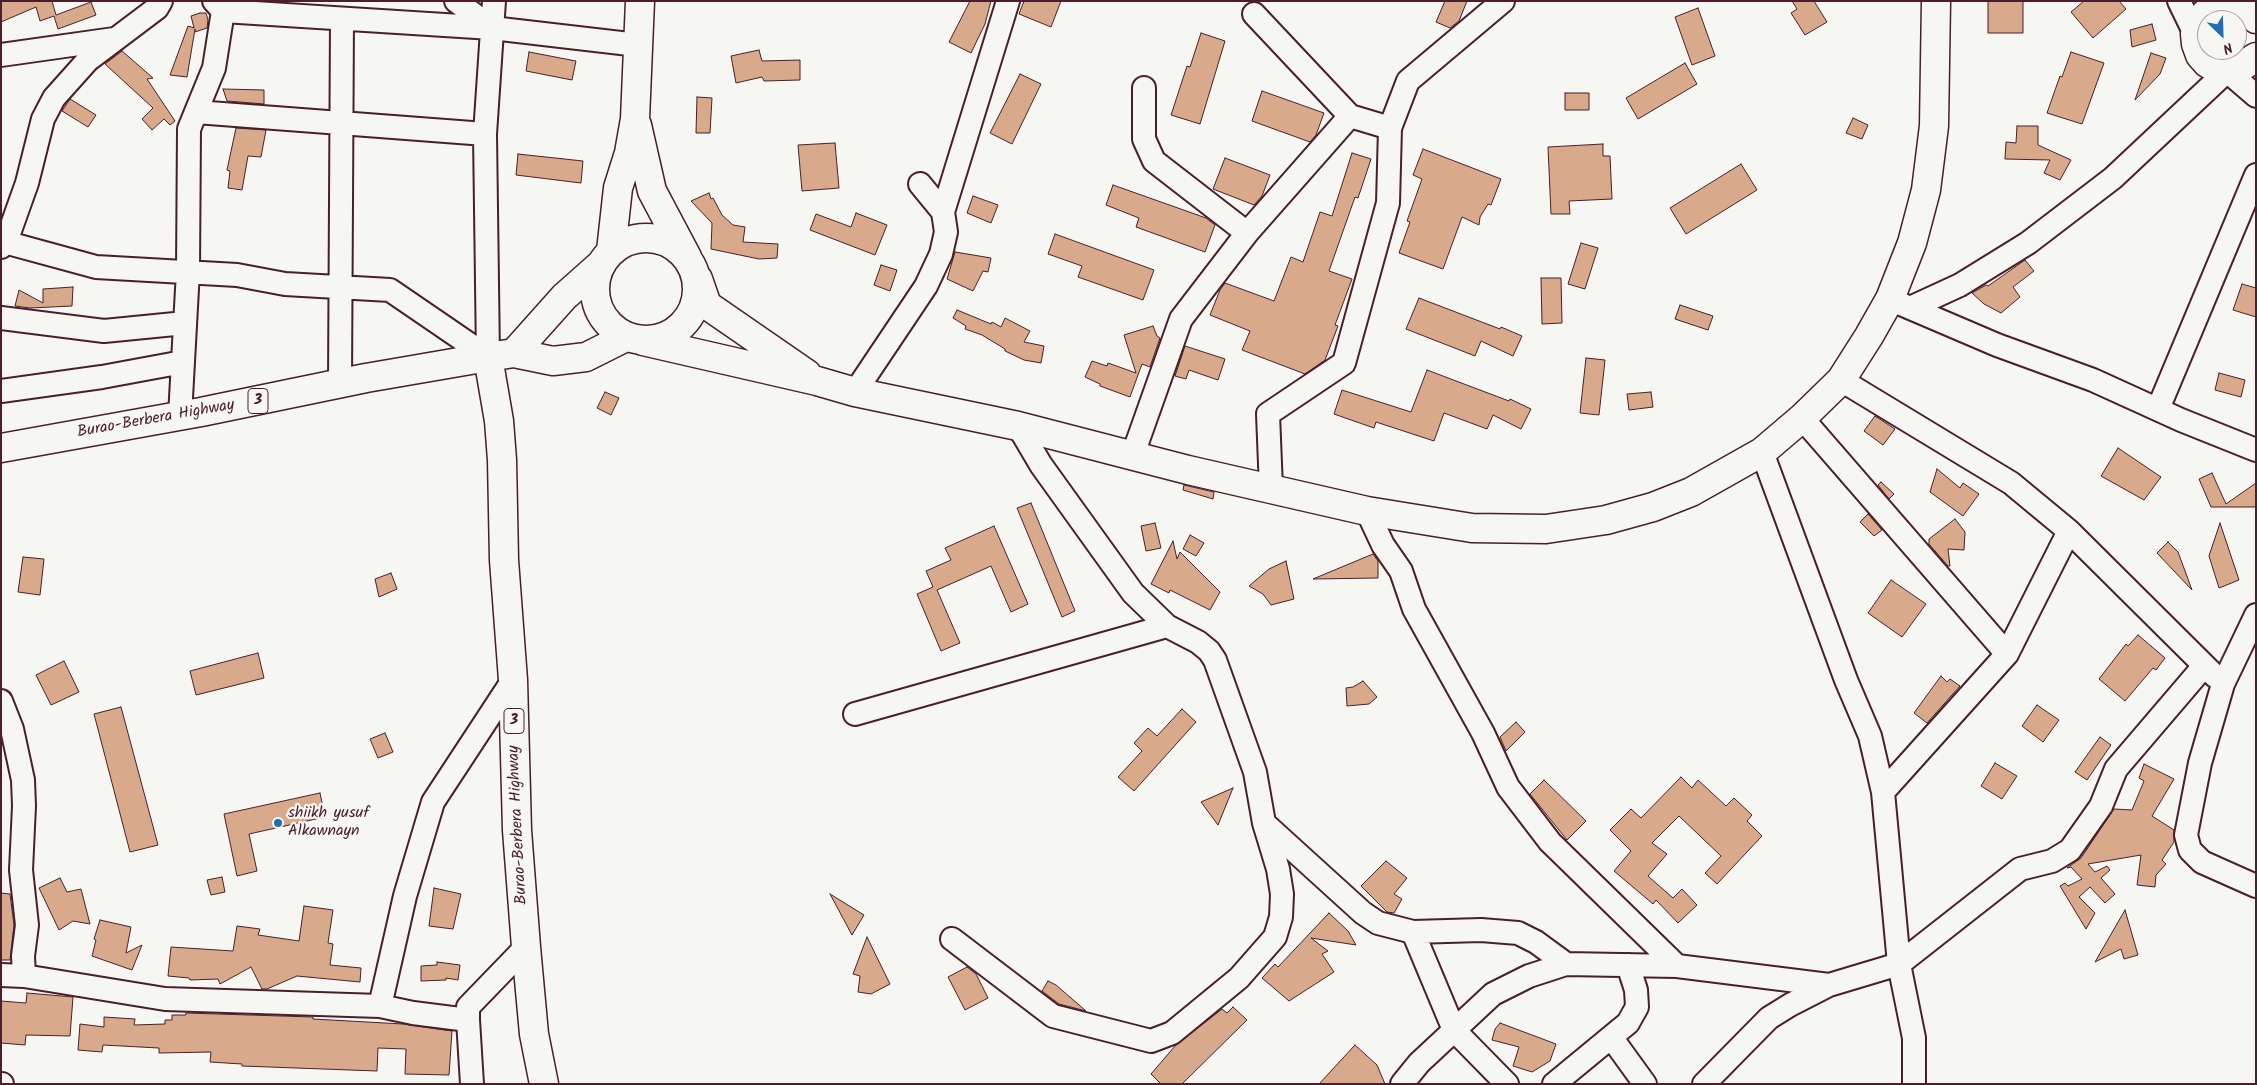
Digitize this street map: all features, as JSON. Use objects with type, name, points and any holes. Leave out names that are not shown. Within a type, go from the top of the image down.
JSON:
[{"type":"main road","points":[[640,1],[635,119],[629,154],[618,188],[606,258],[595,281],[595,298],[601,314],[612,328],[635,339],[817,381],[855,392],[1018,426],[1132,457],[1367,511],[1472,528],[1546,529],[1606,520],[1653,507],[1691,492],[1762,452],[1802,418],[1840,380],[1900,304],[1912,243],[1926,190],[1934,126],[1936,1]]},
{"type":"main road","points":[[2245,8],[2225,4],[2205,14],[2198,23],[2195,34],[2198,50],[2207,63],[2227,71],[2238,69],[2256,57]]},
{"type":"main road","points":[[635,119],[652,191],[691,264],[707,305],[817,381]]},
{"type":"main road","points":[[642,237],[659,239],[675,245],[691,264],[698,288],[696,305],[688,320],[675,332],[660,339],[635,339],[586,356],[553,361],[501,355],[625,242],[642,237]]},
{"type":"main road","name":"Burao-Berbera Highway","points":[[1,448],[501,355],[499,420],[504,560],[513,680],[517,830],[534,1034],[544,1084]]},
{"type":"street","points":[[162,1],[157,8],[88,60],[54,98],[43,119],[27,183],[3,243],[96,267],[188,271],[237,275],[285,284],[390,290],[501,355]]},
{"type":"street","points":[[456,1],[492,28]]},
{"type":"street","points":[[494,1],[485,134],[501,355]]},
{"type":"street","points":[[855,392],[905,319],[930,278],[941,254],[946,232],[943,212],[1008,1]]},
{"type":"street","points":[[1271,489],[1268,414],[1344,363],[1388,203],[1390,128],[1408,81],[1503,1]]},
{"type":"street","points":[[2179,1],[2195,34]]},
{"type":"street","points":[[180,416],[188,271],[189,129],[214,68],[218,6],[342,18],[492,28],[638,45]]},
{"type":"street","points":[[1254,14],[1350,116],[1390,128]]},
{"type":"street","points":[[340,384],[342,18]]},
{"type":"street","points":[[1,55],[115,39]]},
{"type":"street","points":[[1900,304],[1960,285],[2028,243],[2114,178],[2227,71],[2256,96]]},
{"type":"street","points":[[1144,88],[1144,139],[1154,161],[1247,233]]},
{"type":"street","points":[[196,112],[485,134]]},
{"type":"street","points":[[1132,457],[1181,319],[1247,233],[1350,116]]},
{"type":"street","points":[[2158,409],[2256,175]]},
{"type":"street","points":[[920,184],[943,212]]},
{"type":"street","points":[[1900,304],[1997,345],[2093,380],[2256,450]]},
{"type":"street","points":[[1,318],[104,331],[185,323]]},
{"type":"street","points":[[1,391],[102,377],[183,362]]},
{"type":"street","points":[[1840,380],[2011,483],[2069,531],[2223,684]]},
{"type":"street","points":[[1802,418],[2007,654]]},
{"type":"street","points":[[952,939],[1053,1016],[1151,1041],[1172,1033],[1239,978],[1275,937],[1281,917],[1282,894],[1278,869],[1264,823],[1255,772],[1249,750],[1215,660],[1209,651],[1198,642],[1167,626],[1133,593],[1041,465],[1018,426]]},
{"type":"street","points":[[1762,452],[1846,680],[1870,736],[1883,792],[1899,964],[1914,1038],[1914,1084]]},
{"type":"street","points":[[1367,511],[1383,545],[1401,571],[1414,610],[1483,733],[1508,787],[1550,842],[1677,966]]},
{"type":"street","points":[[1883,792],[2007,654],[2069,531]]},
{"type":"street","points":[[2256,615],[2223,684],[2200,763],[2186,835],[2190,850],[2202,862],[2256,886]]},
{"type":"street","points":[[854,714],[1167,626]]},
{"type":"street","points":[[1704,1084],[1769,1018],[1829,985],[1899,964],[2020,869],[2052,861],[2070,850],[2101,806],[2116,769],[2204,666]]},
{"type":"street","points":[[380,1006],[405,896],[433,802],[513,680]]},
{"type":"street","points":[[1,701],[12,729],[23,780],[24,806],[21,870],[27,925],[23,956],[24,976]]},
{"type":"street","points":[[1264,823],[1363,913],[1378,923],[1412,932],[1481,930],[1518,934],[1536,942],[1566,964]]},
{"type":"street","points":[[1412,932],[1454,1030],[1507,1084]]},
{"type":"street","points":[[472,1084],[468,1007],[526,946]]},
{"type":"street","points":[[1402,1084],[1419,1062],[1493,994],[1529,976],[1566,964],[1677,966],[1829,985]]},
{"type":"street","points":[[1554,1084],[1628,1023],[1637,1007],[1636,990],[1628,965]]},
{"type":"street","points":[[1,975],[24,976],[165,999],[380,1006],[413,1013],[468,1020]]},
{"type":"street","points":[[1611,1038],[1646,1084]]},
{"type":"building","points":[[1,1],[52,1],[56,15],[91,2],[96,15],[58,29],[54,16],[40,21],[36,7],[1,22]]},
{"type":"building","points":[[970,1],[991,1],[985,24],[971,53],[949,42]]},
{"type":"building","points":[[1024,1],[1061,1],[1051,27],[1019,14]]},
{"type":"building","points":[[1445,1],[1467,1],[1459,21],[1450,28],[1436,22]]},
{"type":"building","points":[[1792,1],[1814,1],[1827,22],[1805,35],[1791,13],[1797,9]]},
{"type":"building","points":[[1988,1],[2023,1],[2023,33],[1988,33]]},
{"type":"building","points":[[2084,1],[2119,1],[2126,9],[2093,38],[2071,12]]},
{"type":"building","points":[[1698,8],[1715,56],[1692,65],[1675,17]]},
{"type":"building","points":[[206,13],[208,20],[207,28],[195,32],[195,29],[187,77],[170,75],[188,26],[194,28],[191,16]]},
{"type":"building","points":[[2152,24],[2156,40],[2132,47],[2130,30]]},
{"type":"building","points":[[1201,33],[1225,41],[1200,124],[1171,115],[1187,66],[1190,67]]},
{"type":"building","points":[[759,50],[762,61],[800,60],[800,80],[764,81],[762,77],[736,83],[731,56]]},
{"type":"building","points":[[122,51],[153,78],[147,79],[175,121],[170,125],[164,119],[152,130],[142,119],[153,108],[105,64]]},
{"type":"building","points":[[529,52],[576,61],[572,80],[526,71]]},
{"type":"building","points":[[2071,52],[2104,63],[2082,124],[2047,113]]},
{"type":"building","points":[[2151,53],[2166,58],[2160,74],[2135,100]]},
{"type":"building","points":[[1685,63],[1697,84],[1638,119],[1626,98]]},
{"type":"building","points":[[1020,74],[1041,84],[1012,144],[990,133]]},
{"type":"building","points":[[223,89],[264,90],[264,104],[227,101]]},
{"type":"building","points":[[1262,91],[1324,113],[1316,135],[1310,142],[1252,121]]},
{"type":"building","points":[[1565,93],[1589,93],[1589,110],[1565,110]]},
{"type":"building","points":[[697,97],[712,98],[710,133],[696,133]]},
{"type":"building","points":[[70,99],[96,115],[88,127],[62,111]]},
{"type":"building","points":[[1853,118],[1868,125],[1862,139],[1846,133]]},
{"type":"building","points":[[2017,126],[2038,126],[2038,145],[2071,160],[2060,180],[2044,173],[2050,160],[2005,159],[2006,142],[2016,143]]},
{"type":"building","points":[[236,128],[266,130],[261,157],[248,156],[242,190],[228,188],[230,171],[227,170]]},
{"type":"building","points":[[835,143],[839,188],[802,191],[798,145]]},
{"type":"building","points":[[1603,144],[1603,156],[1610,156],[1612,199],[1569,201],[1570,214],[1551,214],[1548,147]]},
{"type":"building","points":[[1423,149],[1501,179],[1491,205],[1488,204],[1480,217],[1479,225],[1462,217],[1443,269],[1399,253],[1410,222],[1407,221],[1422,179],[1413,175]]},
{"type":"building","points":[[1352,153],[1371,159],[1358,198],[1355,197],[1329,271],[1352,279],[1335,325],[1338,326],[1325,360],[1305,374],[1242,350],[1250,331],[1210,315],[1220,290],[1225,283],[1274,301],[1291,257],[1303,262],[1320,212],[1332,216]]},
{"type":"building","points":[[518,154],[583,161],[581,183],[516,175]]},
{"type":"building","points":[[1225,158],[1270,175],[1262,196],[1254,205],[1213,189]]},
{"type":"building","points":[[1741,164],[1757,190],[1686,234],[1670,208]]},
{"type":"building","points":[[1113,185],[1206,218],[1215,225],[1205,252],[1136,227],[1139,218],[1106,205]]},
{"type":"building","points":[[709,193],[722,215],[733,225],[745,227],[743,242],[778,244],[777,258],[759,259],[711,249],[712,223],[691,201]]},
{"type":"building","points":[[973,196],[998,205],[991,223],[967,213]]},
{"type":"building","points":[[856,213],[887,225],[875,255],[810,230],[816,214],[851,227]]},
{"type":"building","points":[[1055,234],[1154,270],[1143,300],[1078,277],[1082,266],[1048,254]]},
{"type":"building","points":[[1581,243],[1598,248],[1585,289],[1568,284]]},
{"type":"building","points":[[955,252],[991,258],[988,272],[983,271],[973,291],[947,279]]},
{"type":"building","points":[[2025,260],[2034,271],[2013,287],[2020,297],[2001,313],[1984,304],[1972,293],[1986,285],[1988,286]]},
{"type":"building","points":[[881,265],[897,270],[890,291],[874,285]]},
{"type":"building","points":[[1541,278],[1561,278],[1562,323],[1542,324]]},
{"type":"building","points":[[2242,284],[2256,288],[2256,317],[2233,310]]},
{"type":"building","points":[[73,287],[72,306],[30,308],[15,306],[19,290],[43,303],[43,289]]},
{"type":"building","points":[[1419,298],[1522,336],[1513,356],[1481,341],[1475,356],[1406,329]]},
{"type":"building","points":[[1680,305],[1713,316],[1708,330],[1675,319]]},
{"type":"building","points":[[957,310],[1001,327],[1005,318],[1030,331],[1024,342],[1044,346],[1041,363],[1024,360],[1005,351],[1005,349],[982,335],[965,329],[966,326],[953,318]]},
{"type":"building","points":[[1153,326],[1157,336],[1160,338],[1150,367],[1142,364],[1130,397],[1100,386],[1100,384],[1085,377],[1092,361],[1107,366],[1108,363],[1136,373],[1124,335]]},
{"type":"building","points":[[1185,346],[1225,359],[1218,380],[1189,370],[1186,379],[1175,376]]},
{"type":"building","points":[[1586,358],[1605,360],[1599,415],[1580,413]]},
{"type":"building","points":[[1427,370],[1509,401],[1510,399],[1531,409],[1521,429],[1493,415],[1487,429],[1444,413],[1434,441],[1376,422],[1374,428],[1334,414],[1342,390],[1411,412]]},
{"type":"building","points":[[2219,373],[2245,380],[2241,397],[2215,390]]},
{"type":"building","points":[[605,392],[619,398],[611,415],[597,408]]},
{"type":"building","points":[[1651,392],[1653,407],[1629,410],[1627,394]]},
{"type":"building","points":[[1875,416],[1895,429],[1883,445],[1864,431]]},
{"type":"building","points":[[2118,448],[2161,477],[2144,500],[2101,476]]},
{"type":"building","points":[[1937,469],[1960,488],[1963,483],[1979,494],[1963,516],[1930,492]]},
{"type":"building","points":[[2212,473],[2226,504],[2256,483],[2256,507],[2211,507],[2199,479]]},
{"type":"building","points":[[1881,482],[1894,494],[1889,499],[1878,485]]},
{"type":"building","points":[[1184,485],[1214,492],[1213,499],[1183,490]]},
{"type":"building","points":[[1031,503],[1075,611],[1062,617],[1017,508]]},
{"type":"building","points":[[1868,514],[1882,530],[1874,536],[1860,522]]},
{"type":"building","points":[[1955,519],[1965,532],[1964,550],[1948,549],[1950,566],[1948,566],[1929,544],[1929,539]]},
{"type":"building","points":[[1155,523],[1161,548],[1146,551],[1141,526]]},
{"type":"building","points":[[2220,523],[2239,580],[2219,588],[2209,556]]},
{"type":"building","points":[[994,526],[1028,604],[1011,612],[991,566],[937,590],[960,643],[941,651],[917,594],[933,587],[926,571],[951,560],[945,548]]},
{"type":"building","points":[[1190,535],[1204,543],[1196,556],[1183,549]]},
{"type":"building","points":[[1173,541],[1177,559],[1180,552],[1220,592],[1210,610],[1170,590],[1169,593],[1151,584]]},
{"type":"building","points":[[2168,542],[2178,552],[2192,590],[2157,553]]},
{"type":"building","points":[[1373,554],[1378,561],[1378,578],[1313,579]]},
{"type":"building","points":[[23,557],[44,559],[40,595],[18,592]]},
{"type":"building","points":[[1286,561],[1294,599],[1271,605],[1263,594],[1249,586],[1269,569]]},
{"type":"building","points":[[391,573],[397,589],[379,597],[375,579]]},
{"type":"building","points":[[1891,580],[1926,604],[1902,637],[1868,613]]},
{"type":"building","points":[[2138,635],[2165,658],[2156,670],[2153,668],[2125,701],[2099,679],[2126,644],[2128,646]]},
{"type":"building","points":[[258,653],[264,678],[196,695],[190,671]]},
{"type":"building","points":[[64,661],[79,692],[51,705],[36,675]]},
{"type":"building","points":[[1941,676],[1947,682],[1950,679],[1960,686],[1927,723],[1914,713]]},
{"type":"building","points":[[1363,681],[1377,697],[1369,704],[1347,706],[1346,688],[1353,687]]},
{"type":"building","points":[[2037,705],[2059,720],[2043,742],[2022,726]]},
{"type":"building","points":[[121,707],[158,845],[130,852],[94,714]]},
{"type":"building","points":[[1182,709],[1196,722],[1134,791],[1118,777],[1142,751],[1134,743],[1148,728],[1157,736]]},
{"type":"building","points":[[1516,722],[1525,732],[1506,751],[1500,737]]},
{"type":"building","points":[[385,733],[393,752],[378,758],[370,739]]},
{"type":"building","points":[[2100,737],[2111,745],[2087,780],[2075,772]]},
{"type":"building","points":[[1995,763],[2017,776],[2002,799],[1981,786]]},
{"type":"building","points":[[2144,764],[2174,779],[2152,816],[2174,830],[2174,842],[2162,860],[2166,864],[2156,875],[2155,887],[2137,885],[2141,855],[2088,864],[2095,872],[2107,866],[2110,870],[2101,878],[2115,894],[2105,903],[2090,887],[2079,897],[2095,913],[2086,929],[2060,886],[2065,883],[2068,886],[2082,879],[2071,867],[2067,868],[2081,858],[2114,809],[2132,810],[2144,781],[2139,778]]},
{"type":"building","points":[[1681,777],[1692,788],[1698,780],[1726,806],[1734,798],[1752,815],[1747,821],[1762,836],[1717,884],[1705,873],[1721,856],[1679,816],[1652,843],[1667,854],[1648,876],[1673,898],[1682,889],[1697,905],[1678,923],[1656,900],[1653,904],[1614,871],[1631,851],[1610,830],[1631,809],[1641,818]]},
{"type":"building","points":[[1544,780],[1586,821],[1567,840],[1530,794]]},
{"type":"building","points":[[1233,788],[1218,825],[1201,802]]},
{"type":"building","points":[[320,793],[325,817],[249,834],[257,871],[237,876],[224,814]]},
{"type":"building","points":[[1386,861],[1407,878],[1394,894],[1402,899],[1394,913],[1387,912],[1361,886]]},
{"type":"building","points":[[222,877],[225,892],[211,895],[207,880]]},
{"type":"building","points":[[60,878],[67,892],[81,889],[90,924],[73,921],[59,930],[39,888]]},
{"type":"building","points":[[434,888],[461,894],[453,929],[429,926]]},
{"type":"building","points":[[1,893],[10,894],[14,925],[10,960],[1,960]]},
{"type":"building","points":[[830,894],[864,915],[852,935]]},
{"type":"building","points":[[304,906],[333,910],[328,943],[333,944],[330,965],[361,968],[360,982],[297,976],[267,989],[262,989],[251,967],[220,984],[218,979],[190,980],[189,978],[168,976],[171,947],[233,951],[237,926],[260,929],[258,935],[299,941]]},
{"type":"building","points":[[2125,910],[2138,955],[2124,959],[2121,949],[2095,962]]},
{"type":"building","points":[[1329,913],[1348,931],[1356,945],[1311,938],[1328,951],[1322,954],[1334,972],[1289,1001],[1262,978],[1275,964],[1278,967]]},
{"type":"building","points":[[100,920],[131,927],[126,953],[142,945],[132,970],[92,956],[96,940],[94,939]]},
{"type":"building","points":[[867,937],[890,984],[871,994],[858,992],[860,976],[853,974]]},
{"type":"building","points":[[437,962],[460,965],[458,980],[446,978],[446,980],[421,981],[421,966],[437,965]]},
{"type":"building","points":[[967,967],[976,974],[988,998],[965,1010],[948,977]]},
{"type":"building","points":[[1048,981],[1056,985],[1086,1011],[1059,1004],[1042,991]]},
{"type":"building","points":[[27,993],[73,997],[70,1036],[26,1035],[25,1045],[1,1043],[1,1001],[26,1003]]},
{"type":"building","points":[[1233,1007],[1247,1020],[1182,1084],[1161,1084],[1151,1074],[1175,1046],[1222,1009],[1227,1013]]},
{"type":"building","points":[[186,1013],[313,1017],[313,1019],[403,1024],[452,1031],[449,1075],[405,1074],[406,1049],[378,1048],[377,1071],[242,1066],[242,1064],[210,1062],[211,1052],[159,1053],[159,1048],[103,1045],[102,1052],[78,1050],[80,1024],[104,1027],[104,1017],[135,1019],[134,1025],[165,1024],[165,1020],[172,1020],[172,1015],[186,1015]]},
{"type":"building","points":[[1500,1023],[1556,1044],[1550,1061],[1532,1072],[1513,1066],[1519,1047],[1492,1040],[1495,1029]]},
{"type":"building","points":[[1355,1045],[1377,1065],[1385,1084],[1319,1084]]},
{"type":"place","name":"shiikh yusuf Alkawnayn","points":[[278,823]]}]
